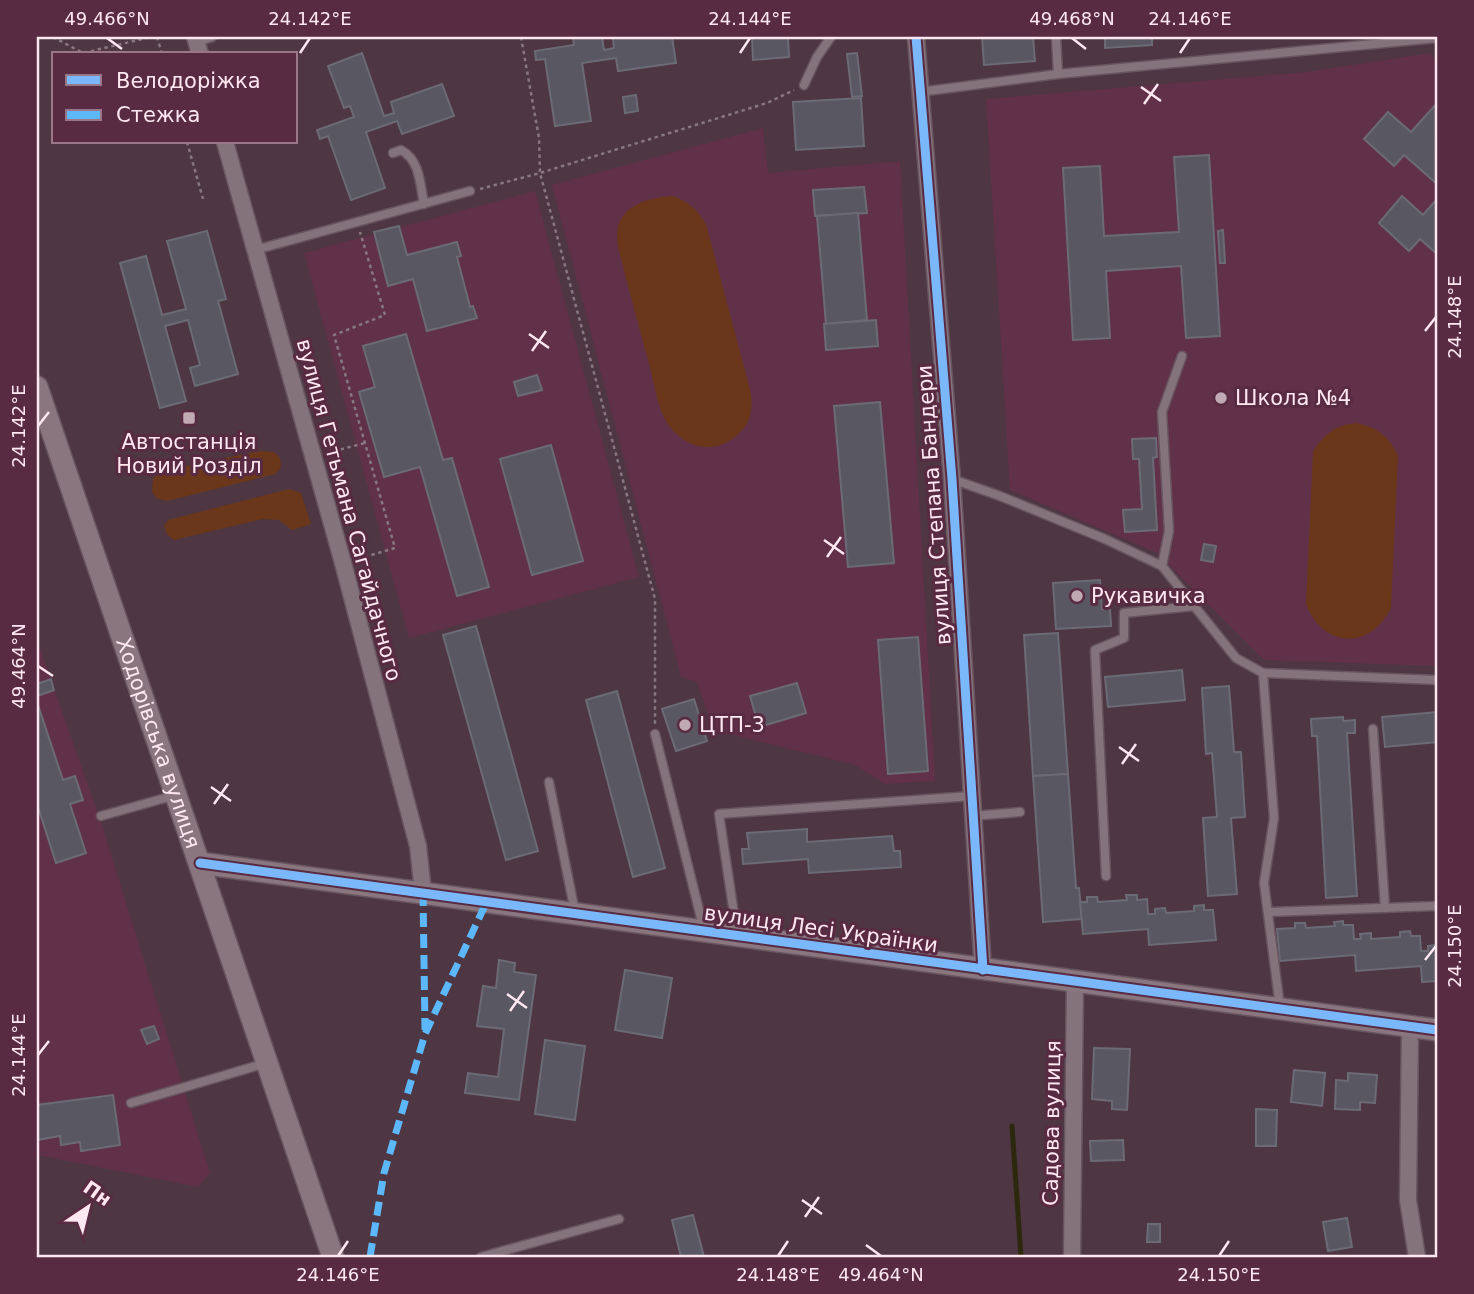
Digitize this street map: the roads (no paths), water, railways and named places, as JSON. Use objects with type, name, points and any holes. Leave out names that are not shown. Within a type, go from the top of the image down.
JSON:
[{"type":"street","name":"вулиця Степана Бандери","points":[[916,37],[952,480],[983,970]]},
{"type":"street","name":"вулиця Гетьмана Сагайдачного","points":[[226,144],[343,563],[418,846],[423,892]]},
{"type":"street","name":"Ходорівська вулиця","points":[[37,387],[42,417],[200,863],[333,1257]]},
{"type":"street","name":"вулиця Лесі Українки","points":[[200,863],[737,934],[1075,985],[1280,1007],[1410,1033],[1437,1030]]},
{"type":"street","name":"Садова вулиця","points":[[1072,1257],[1075,985]]},
{"type":"street","points":[[1410,1033],[1409,1199],[1417,1257]]},
{"type":"lane","points":[[804,85],[817,57],[831,37]]},
{"type":"lane","points":[[1056,37],[1058,74]]},
{"type":"lane","points":[[919,92],[1058,74],[1437,38]]},
{"type":"lane","points":[[393,153],[401,150],[410,155],[417,170],[424,204]]},
{"type":"lane","points":[[255,250],[470,191]]},
{"type":"lane","points":[[1162,566],[1169,531],[1162,412],[1182,356]]},
{"type":"lane","points":[[952,480],[1000,496],[1162,566],[1236,658],[1263,674],[1437,680]]},
{"type":"lane","points":[[1106,876],[1095,650],[1124,638],[1124,613],[1195,606]]},
{"type":"lane","points":[[1263,674],[1274,818],[1264,883],[1280,1007]]},
{"type":"lane","points":[[1373,729],[1385,908]]},
{"type":"lane","points":[[655,734],[704,930]]},
{"type":"lane","points":[[549,782],[575,912]]},
{"type":"lane","points":[[101,816],[176,795]]},
{"type":"lane","points":[[737,934],[719,814],[971,796]]},
{"type":"lane","points":[[972,816],[1020,812]]},
{"type":"lane","points":[[1268,912],[1437,905]]},
{"type":"lane","points":[[131,1103],[266,1063]]},
{"type":"lane","points":[[481,1257],[619,1219]]},
{"type":"waterway","points":[[1012,1126],[1021,1257]]},
{"type":"place","name":"Школа №4","points":[[1221,398]]},
{"type":"place","name":"Автостанція Новий Розділ","points":[[189,418]]},
{"type":"place","name":"Рукавичка","points":[[1077,596]]},
{"type":"place","name":"ЦТП-3","points":[[685,725]]}]
